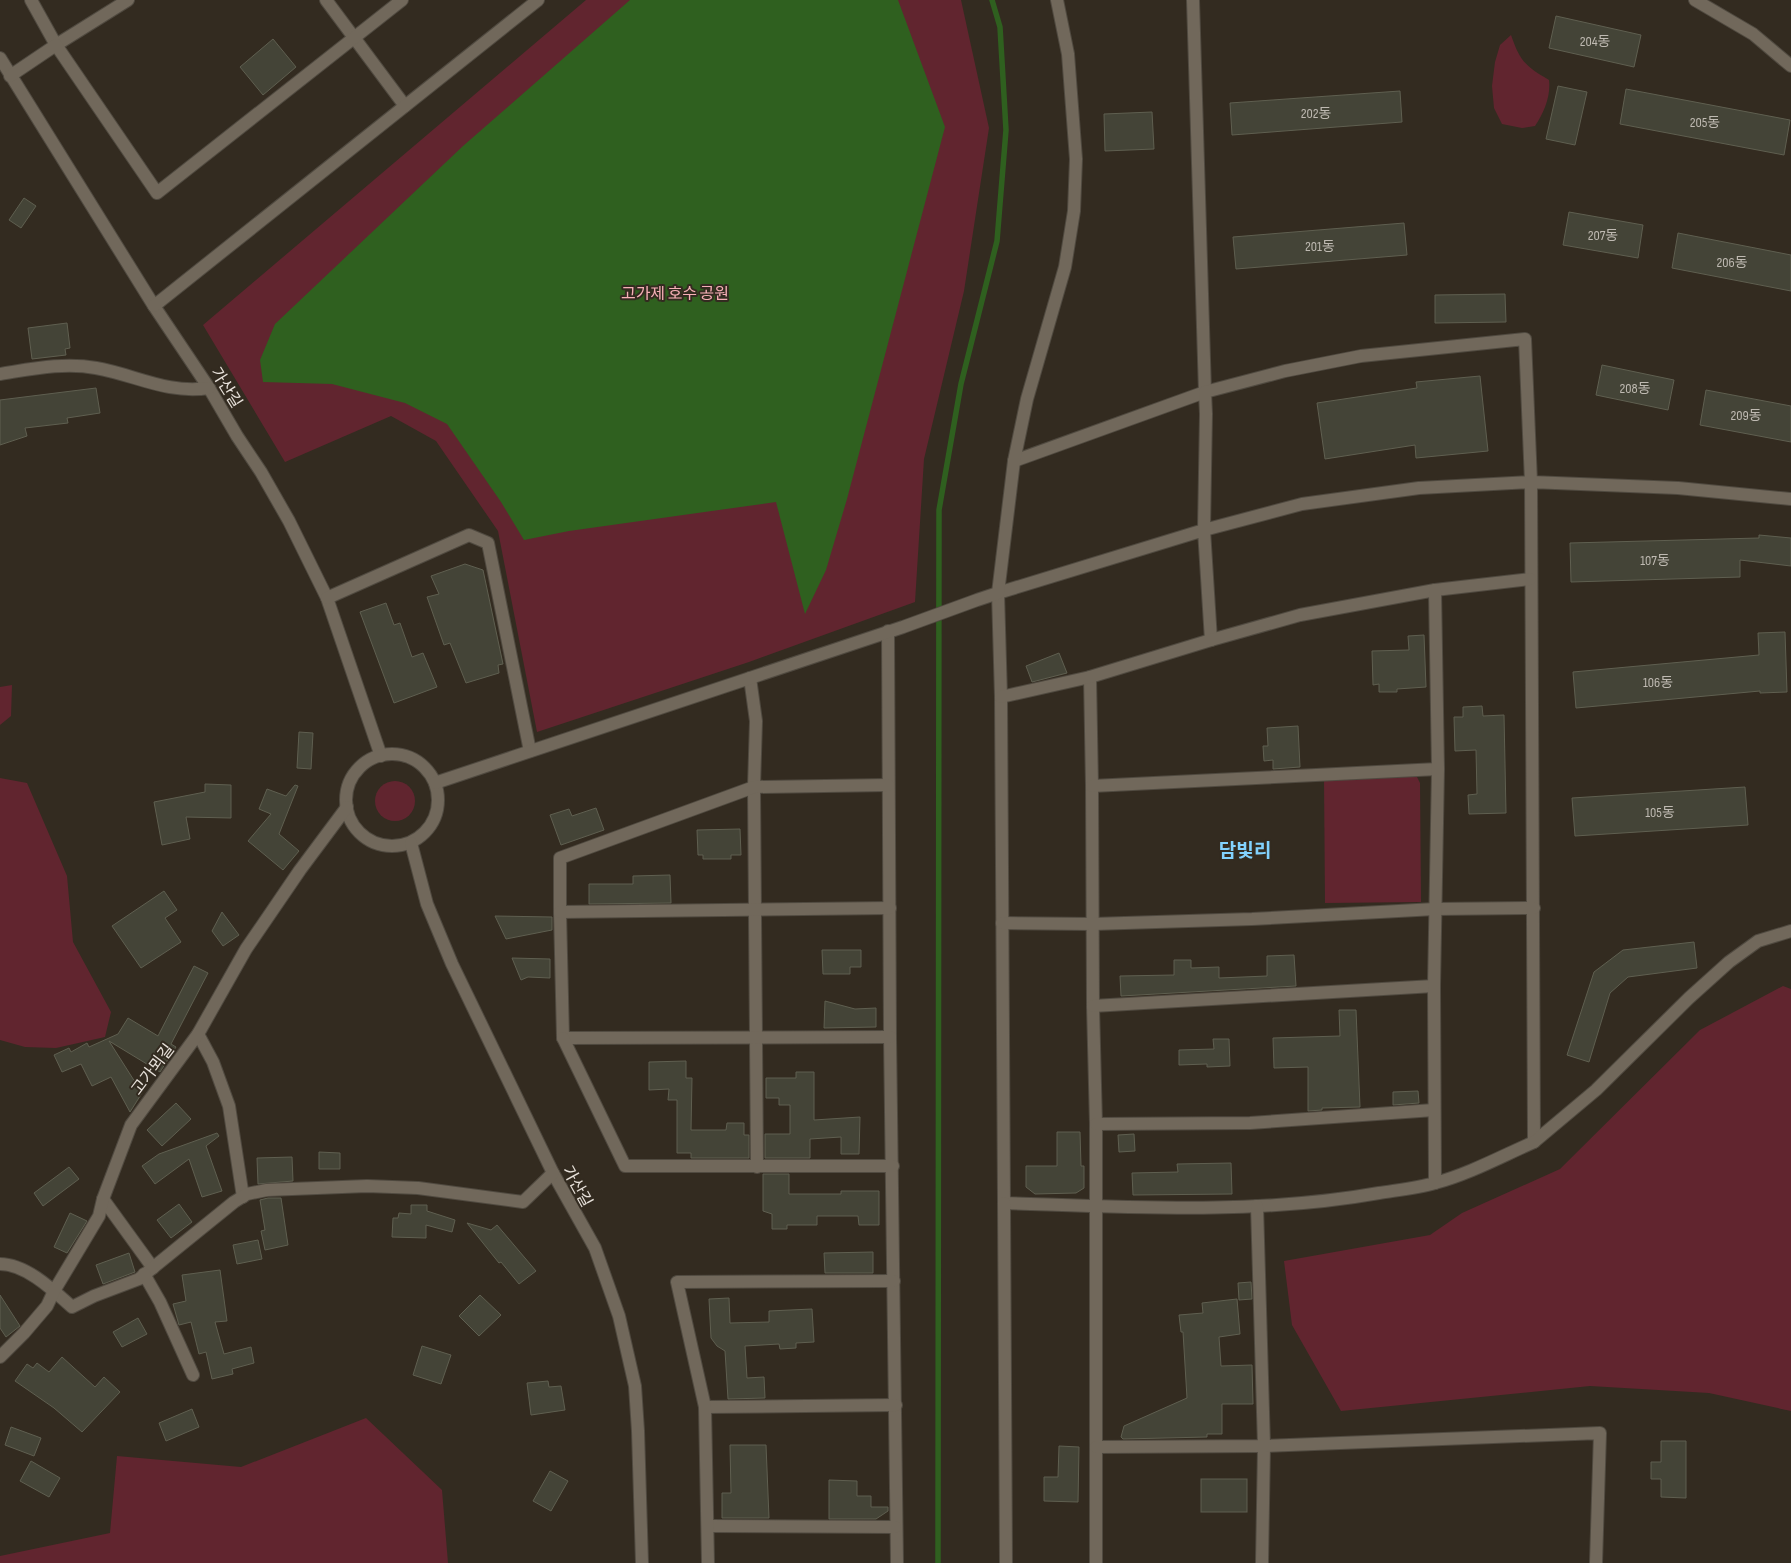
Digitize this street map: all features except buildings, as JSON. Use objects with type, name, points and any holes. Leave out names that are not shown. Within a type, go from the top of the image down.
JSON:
[{"type":"street","points":[[31,0],[56,44],[157,193],[402,0]]},
{"type":"street","points":[[10,76],[56,44],[128,0]]},
{"type":"street","points":[[326,0],[405,106]]},
{"type":"street","points":[[154,306],[538,0]]},
{"type":"street","points":[[1006,1563],[1001,697],[998,593],[1014,461],[1027,399],[1065,267],[1074,211],[1076,159],[1068,54],[1057,0]]},
{"type":"street","points":[[1193,0],[1206,414],[1204,530],[1211,640]]},
{"type":"street","points":[[1695,0],[1753,34],[1791,66]]},
{"type":"street","name":"가산길","points":[[0,58],[154,306],[209,388],[289,521],[327,598],[381,756]]},
{"type":"street","points":[[1014,461],[1205,392],[1285,371],[1361,356],[1525,339],[1531,482],[1534,1142]]},
{"type":"street","points":[[0,374],[44,367],[73,365],[97,368],[172,388],[192,390],[209,388]]},
{"type":"street","points":[[435,783],[903,627],[998,593],[1204,530],[1302,504],[1419,488],[1531,482],[1678,488],[1791,499]]},
{"type":"street","points":[[327,598],[469,535],[488,543],[530,751]]},
{"type":"street","points":[[1001,697],[1090,677],[1300,615],[1435,590],[1530,579]]},
{"type":"street","points":[[1435,590],[1438,768],[1434,986],[1435,1183]]},
{"type":"street","points":[[888,631],[890,1037],[896,1405],[895,1528],[897,1563]]},
{"type":"street","points":[[1090,677],[1096,1124],[1096,1563]]},
{"type":"street","points":[[750,678],[756,721],[754,787],[757,1167]]},
{"type":"street","points":[[394,754],[407,757],[418,762],[428,771],[435,783],[439,797],[438,811],[432,824],[423,836],[410,843],[397,846],[383,846],[370,841],[358,832],[351,820],[347,807],[350,781],[368,761],[394,754]]},
{"type":"street","points":[[1092,786],[1438,768]]},
{"type":"street","points":[[888,785],[754,787],[560,858],[560,912],[563,1038],[625,1166],[893,1166]]},
{"type":"street","name":"고가뫼길","points":[[0,1357],[47,1306],[99,1216],[103,1199],[131,1125],[198,1034],[246,949],[300,870],[347,807]]},
{"type":"street","name":"가산길","points":[[410,843],[427,904],[452,964],[553,1173],[594,1248],[619,1316],[635,1386],[642,1563]]},
{"type":"street","points":[[560,912],[890,908]]},
{"type":"street","points":[[1002,923],[1093,924],[1252,919],[1435,909],[1534,908]]},
{"type":"street","points":[[1004,1203],[1198,1208],[1257,1206],[1340,1200],[1435,1183],[1534,1142],[1596,1090],[1689,998],[1729,962],[1758,940],[1791,931]]},
{"type":"street","points":[[1093,1006],[1434,986]]},
{"type":"street","points":[[198,1034],[212,1062],[229,1106],[243,1197]]},
{"type":"street","points":[[563,1038],[890,1037]]},
{"type":"street","points":[[1096,1124],[1250,1123],[1434,1110]]},
{"type":"street","points":[[0,1264],[9,1264],[20,1268],[54,1291],[72,1307],[94,1296],[139,1279],[234,1202],[247,1194],[267,1190],[367,1186],[418,1188],[523,1202],[553,1173]]},
{"type":"street","points":[[103,1199],[148,1271],[193,1375]]},
{"type":"street","points":[[1257,1206],[1264,1446],[1262,1563]]},
{"type":"street","points":[[708,1563],[709,1526],[705,1407],[677,1282],[894,1281]]},
{"type":"street","points":[[705,1407],[896,1405]]},
{"type":"street","points":[[1096,1447],[1264,1446],[1600,1433],[1596,1563]]},
{"type":"street","points":[[709,1526],[895,1528]]},
{"type":"green space","name":"고가제 호수 공원","points":[[586,0],[961,0],[989,128],[964,291],[924,459],[915,602],[749,662],[537,732],[498,531],[436,441],[391,416],[285,462],[203,325]]},
{"type":"green space","points":[[1511,35],[1517,51],[1524,62],[1549,80],[1546,104],[1535,126],[1522,128],[1502,124],[1494,108],[1492,86],[1495,62],[1500,45]]},
{"type":"green space","points":[[12,685],[11,716],[0,725],[0,687]]},
{"type":"green space","points":[[1416,775],[1420,783],[1421,902],[1325,903],[1324,776]]},
{"type":"green space","points":[[0,778],[27,783],[67,876],[73,942],[111,1012],[105,1037],[56,1048],[25,1047],[0,1040]]},
{"type":"green space","points":[[399,781],[406,784],[412,790],[415,801],[414,809],[406,818],[399,821],[391,821],[384,818],[376,809],[375,797],[378,790],[387,782]]},
{"type":"green space","points":[[1783,986],[1791,989],[1791,1411],[1709,1393],[1590,1386],[1341,1411],[1292,1325],[1284,1261],[1430,1235],[1462,1213],[1560,1169],[1700,1030]]},
{"type":"green space","points":[[366,1418],[442,1490],[448,1563],[0,1563],[0,1556],[110,1533],[117,1456],[241,1467]]},
{"type":"shaded area","name":"고가제 호수 공원","points":[[630,0],[898,0],[945,127],[847,499],[826,570],[805,614],[776,502],[569,531],[524,540],[501,502],[447,424],[405,403],[332,384],[263,382],[260,360],[275,324],[463,146]]},
{"type":"waterway","points":[[938,1563],[939,510],[961,384],[997,241],[1006,130],[1000,27],[992,0]]},
{"type":"district","name":"담빛리","points":[[1245,850]]}]
